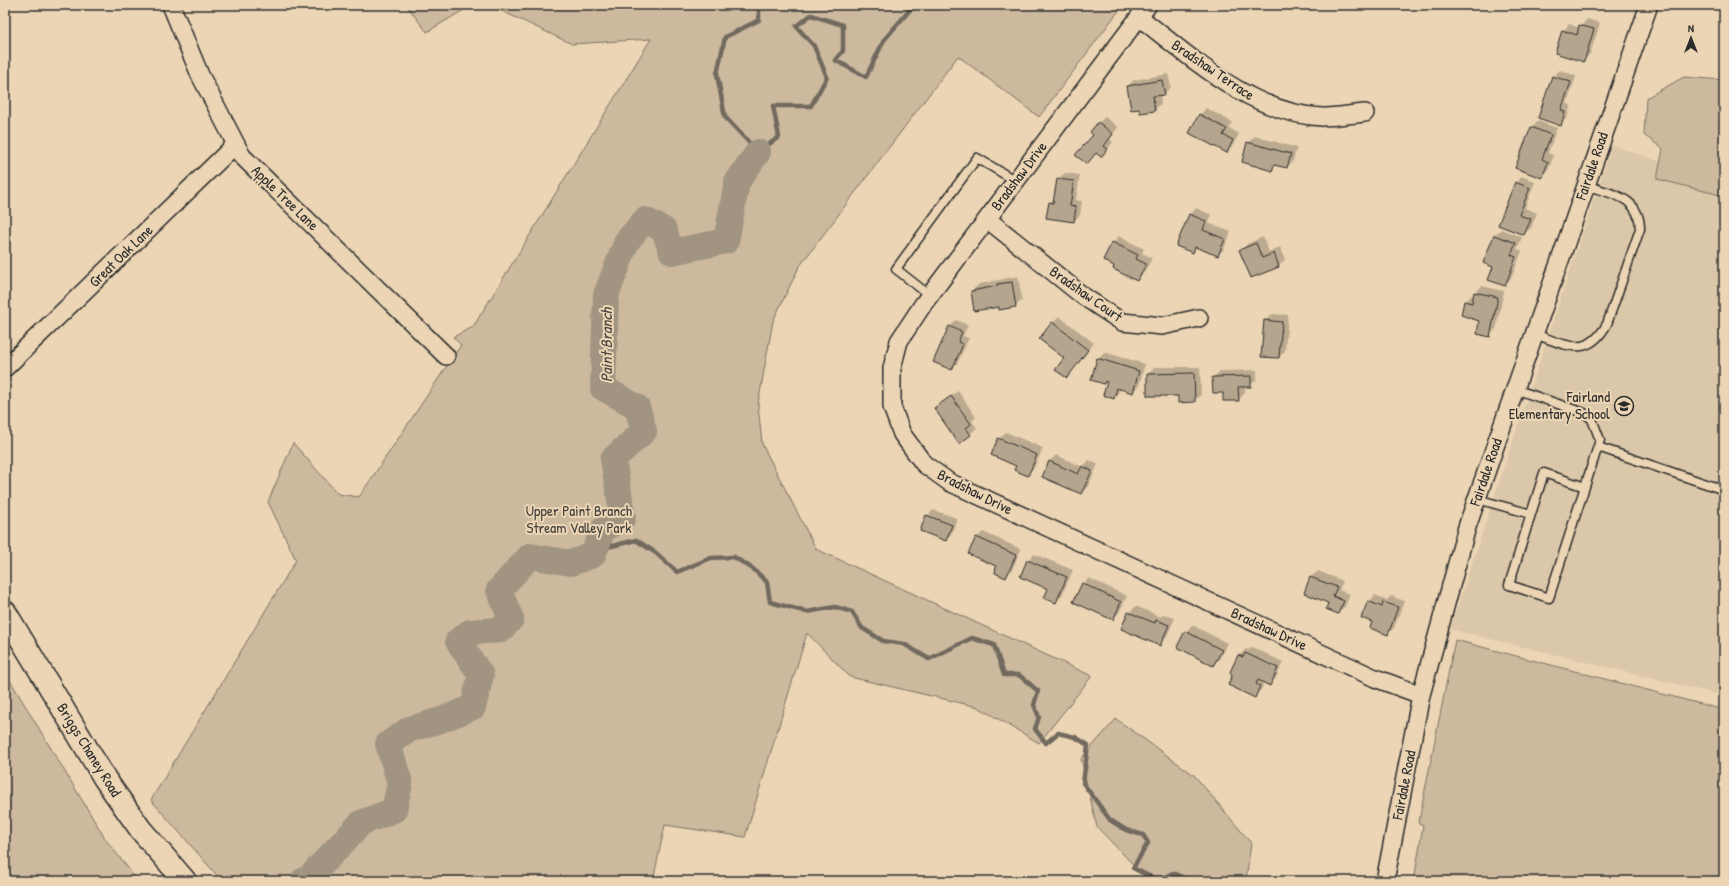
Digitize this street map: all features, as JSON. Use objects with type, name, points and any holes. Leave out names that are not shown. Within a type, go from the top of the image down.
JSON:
[{"type":"main road","name":"Briggs Chaney Road","points":[[5,612],[105,779],[141,830],[185,881]]},
{"type":"street","name":"Apple Tree Lane","points":[[171,5],[200,75],[242,156],[446,356]]},
{"type":"street","name":"Fairdale Road","points":[[1385,881],[1421,695],[1467,527],[1648,5]]},
{"type":"street","name":"Bradshaw Terrace","points":[[1144,11],[1215,75],[1256,100],[1281,109],[1322,117],[1365,113]]},
{"type":"street","name":"Bradshaw Drive","points":[[1144,11],[929,295],[899,341],[892,368],[892,407],[902,434],[924,464],[949,482],[1375,678],[1421,695]]},
{"type":"street","name":"Great Oak Lane","points":[[5,368],[236,144]]},
{"type":"street","name":"Bradshaw Court","points":[[987,219],[1083,296],[1122,322],[1162,326],[1200,318]]},
{"type":"lane","points":[[929,295],[896,269],[978,158],[1016,181]]},
{"type":"lane","points":[[1534,334],[1576,346],[1583,347],[1593,343],[1607,324],[1640,229],[1640,218],[1636,209],[1629,201],[1585,185]]},
{"type":"lane","points":[[1515,389],[1584,413],[1592,419],[1600,440],[1585,487],[1549,598],[1508,585],[1544,473],[1585,487]]},
{"type":"lane","points":[[1598,446],[1724,490]]},
{"type":"lane","points":[[1477,499],[1531,514]]},
{"type":"shaded area","name":"Fairland Elementary School","points":[[1612,145],[1724,184],[1724,696],[1450,629]]},
{"type":"green space","points":[[406,5],[472,5],[427,32]]},
{"type":"green space","name":"Upper Paint Branch Stream Valley Park","points":[[489,5],[1123,5],[1039,117],[958,56],[799,267],[773,321],[758,404],[762,444],[816,549],[1092,676],[1039,743],[978,707],[850,677],[807,633],[745,837],[665,825],[653,881],[222,881],[151,800],[296,560],[268,502],[293,443],[338,494],[359,497],[461,345],[453,337],[473,327],[651,39],[572,44]]},
{"type":"green space","points":[[1684,77],[1724,80],[1724,196],[1657,179],[1663,149],[1644,135],[1646,98]]},
{"type":"green space","points":[[1455,640],[1724,710],[1724,881],[1414,881],[1423,825],[1419,823],[1421,810]]},
{"type":"green space","points":[[5,672],[106,840],[138,881],[5,881]]},
{"type":"green space","points":[[1116,719],[1194,775],[1251,843],[1246,881],[1149,881],[1097,827],[1081,759]]},
{"type":"building","points":[[1579,25],[1594,29],[1584,62],[1555,53],[1562,30],[1577,35]]},
{"type":"building","points":[[1552,76],[1571,82],[1561,110],[1565,112],[1561,126],[1538,118]]},
{"type":"building","points":[[1162,80],[1165,95],[1153,96],[1155,111],[1140,113],[1139,109],[1131,110],[1127,86]]},
{"type":"building","points":[[1199,114],[1227,129],[1223,135],[1233,140],[1227,153],[1189,133]]},
{"type":"building","points":[[1098,122],[1113,134],[1104,146],[1108,149],[1101,157],[1096,153],[1087,164],[1075,155],[1093,135],[1090,132]]},
{"type":"building","points":[[1531,127],[1551,135],[1542,159],[1548,162],[1542,178],[1515,168]]},
{"type":"building","points":[[1247,142],[1291,154],[1287,168],[1274,165],[1272,171],[1242,162]]},
{"type":"building","points":[[1057,179],[1074,181],[1070,206],[1076,207],[1074,222],[1046,218],[1049,202],[1053,203]]},
{"type":"building","points":[[1515,182],[1530,188],[1519,215],[1531,219],[1524,235],[1498,225]]},
{"type":"building","points":[[1189,214],[1206,221],[1203,230],[1225,239],[1218,256],[1195,247],[1193,253],[1176,246]]},
{"type":"building","points":[[1494,235],[1516,243],[1511,255],[1516,257],[1505,286],[1488,280],[1493,267],[1483,263]]},
{"type":"building","points":[[1112,242],[1138,255],[1136,259],[1146,264],[1137,281],[1113,269],[1114,266],[1103,260]]},
{"type":"building","points":[[1256,243],[1262,258],[1274,253],[1279,267],[1251,278],[1239,250]]},
{"type":"building","points":[[1012,282],[1016,307],[999,310],[999,307],[974,311],[971,291],[997,286],[997,284]]},
{"type":"building","points":[[1474,292],[1498,297],[1490,337],[1477,334],[1479,321],[1461,315],[1464,301],[1472,303]]},
{"type":"building","points":[[1264,320],[1282,322],[1279,358],[1261,357]]},
{"type":"building","points":[[1052,322],[1088,350],[1067,378],[1055,370],[1064,358],[1039,339]]},
{"type":"building","points":[[949,326],[962,332],[958,342],[963,344],[952,370],[933,362]]},
{"type":"building","points":[[1097,358],[1139,371],[1133,393],[1117,388],[1114,399],[1103,395],[1107,382],[1105,381],[1104,384],[1091,380]]},
{"type":"building","points":[[1194,373],[1195,402],[1178,403],[1178,396],[1147,396],[1147,374]]},
{"type":"building","points":[[1251,376],[1251,387],[1238,387],[1239,401],[1223,401],[1223,393],[1213,393],[1212,377]]},
{"type":"building","points":[[951,396],[971,424],[966,428],[971,435],[959,444],[934,408]]},
{"type":"building","points":[[998,438],[1037,455],[1028,476],[1014,470],[1016,466],[991,455]]},
{"type":"building","points":[[1049,461],[1078,474],[1082,466],[1092,471],[1081,494],[1042,477]]},
{"type":"building","points":[[926,515],[952,525],[946,541],[920,531]]},
{"type":"building","points":[[976,537],[1016,555],[1006,578],[995,573],[996,566],[968,554]]},
{"type":"building","points":[[1027,560],[1067,577],[1056,603],[1044,598],[1048,589],[1020,577]]},
{"type":"building","points":[[1310,577],[1337,587],[1333,596],[1344,601],[1338,614],[1326,609],[1328,603],[1304,593]]},
{"type":"building","points":[[1082,583],[1121,602],[1113,620],[1073,602]]},
{"type":"building","points":[[1368,601],[1382,607],[1383,602],[1398,607],[1388,635],[1370,628],[1372,622],[1361,618]]},
{"type":"building","points":[[1128,612],[1155,623],[1156,620],[1169,625],[1160,646],[1121,629]]},
{"type":"building","points":[[1185,631],[1222,650],[1213,666],[1177,647]]},
{"type":"building","points":[[1245,653],[1278,668],[1270,686],[1258,680],[1256,684],[1260,686],[1255,698],[1228,685],[1232,676],[1230,672],[1238,655],[1243,657]]},
{"type":"waterway","points":[[759,5],[759,20],[725,37],[717,74],[725,117],[758,152],[779,137],[773,106],[811,106],[827,77],[814,46],[796,26],[811,15],[843,25],[843,51],[835,60],[866,77],[884,40],[914,5]]},
{"type":"waterway","name":"Paint Branch","points":[[303,881],[309,878],[361,823],[394,810],[400,783],[388,744],[410,729],[441,720],[473,707],[481,675],[458,641],[470,632],[501,630],[511,619],[499,590],[530,556],[571,563],[593,555],[603,530],[623,517],[613,459],[644,431],[637,407],[603,388],[606,295],[627,241],[645,220],[664,230],[672,252],[726,241],[737,182],[758,152]]},
{"type":"waterway","points":[[593,555],[608,547],[636,540],[656,553],[677,572],[711,558],[734,557],[753,569],[767,582],[770,602],[807,612],[835,607],[852,612],[862,628],[883,641],[904,644],[929,659],[972,638],[994,645],[1004,675],[1019,675],[1038,691],[1034,705],[1039,717],[1035,729],[1046,743],[1058,733],[1075,737],[1088,745],[1083,783],[1110,820],[1126,830],[1143,835],[1148,843],[1133,868],[1153,878],[1162,878],[1173,873],[1190,881]]},
{"type":"place","name":"Fairland Elementary School","points":[[1624,406]]}]
